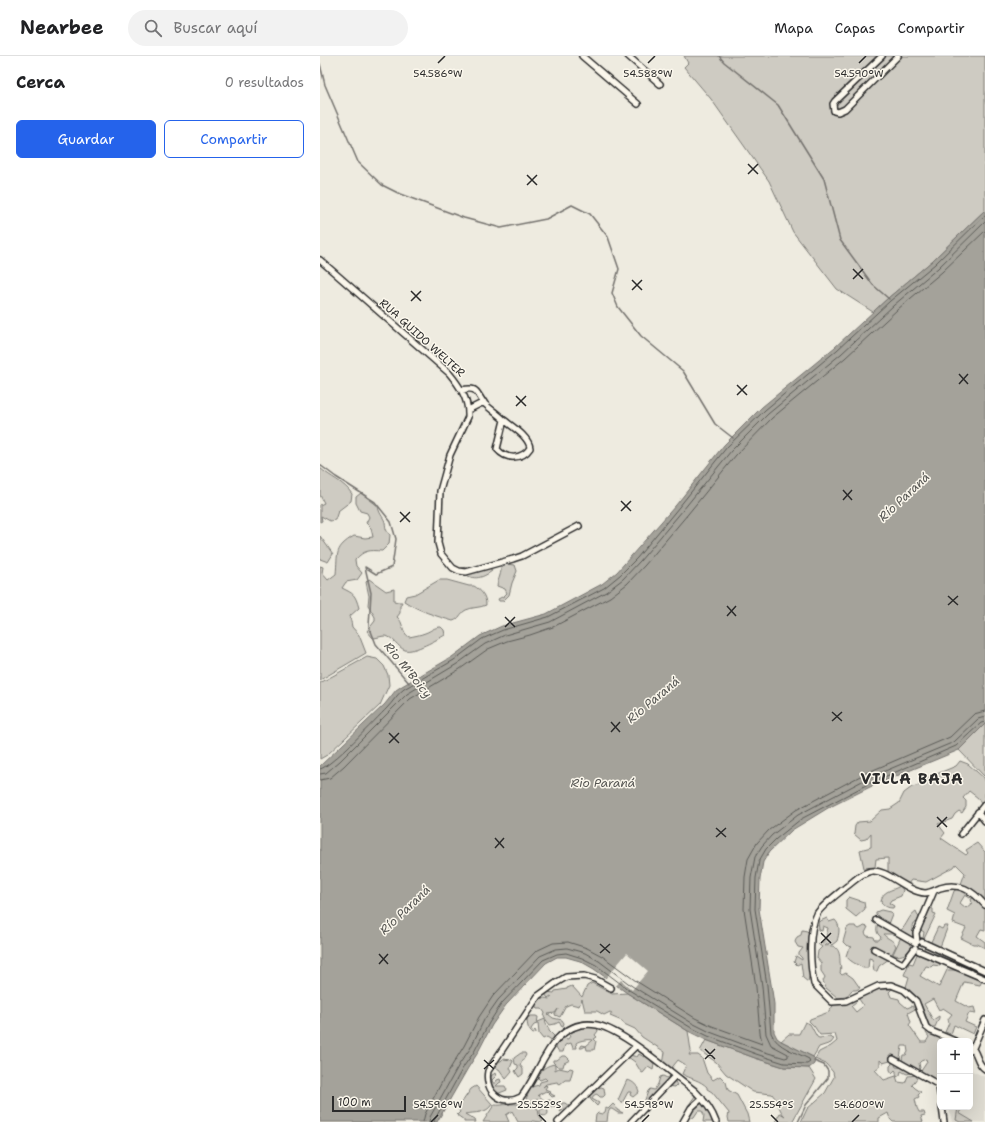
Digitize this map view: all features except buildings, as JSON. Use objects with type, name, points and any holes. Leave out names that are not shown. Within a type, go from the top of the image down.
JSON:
[{"type":"street","points":[[582,56],[638,104]]},
{"type":"street","points":[[628,56],[660,84]]},
{"type":"street","points":[[882,56],[835,100],[833,104],[834,111],[838,112],[844,108],[898,56]]},
{"type":"street","name":"RUA GUIDO WELTER","points":[[320,260],[448,373],[462,390],[468,410]]},
{"type":"street","points":[[462,390],[469,388],[478,392],[484,402],[526,439],[530,444],[530,448],[518,457],[509,457],[497,450],[504,420]]},
{"type":"street","points":[[484,402],[468,410],[468,417],[450,456],[440,491],[438,544],[441,554],[447,562],[459,571],[470,571],[522,556],[579,526]]},
{"type":"street","points":[[961,834],[985,804]]},
{"type":"street","points":[[978,812],[985,821]]},
{"type":"street","points":[[948,1038],[931,1031],[926,1027],[916,1001],[904,990],[891,985],[873,988],[846,1001],[832,1002],[814,984],[811,939],[814,921],[817,912],[838,893],[863,874],[872,871],[879,872],[914,890],[925,893],[949,886],[967,888],[985,905]]},
{"type":"street","points":[[874,949],[903,964],[918,945],[916,933],[934,891]]},
{"type":"street","points":[[876,920],[918,945],[985,979]]},
{"type":"street","points":[[918,945],[985,970]]},
{"type":"street","points":[[610,988],[595,979],[584,976],[566,978],[545,990],[538,996],[488,1071],[488,1087],[496,1096],[506,1100],[515,1100],[521,1097],[551,1046],[564,1032],[580,1025],[598,1025],[606,1028],[636,1046],[676,1076],[702,1098],[716,1122]]},
{"type":"street","points":[[973,1044],[985,1020]]},
{"type":"street","points":[[558,1122],[636,1046]]},
{"type":"street","points":[[973,1050],[977,1055],[978,1062],[985,1069]]},
{"type":"street","points":[[893,1059],[937,1083]]},
{"type":"street","points":[[631,1122],[676,1076]]},
{"type":"street","points":[[683,1122],[691,1108],[702,1098]]},
{"type":"street","points":[[942,1110],[944,1122]]},
{"type":"shaded area","points":[[684,56],[985,56],[985,210],[932,261],[873,312],[837,289],[793,232],[769,181],[711,99],[684,67],[688,63]]},
{"type":"shaded area","points":[[320,468],[345,486],[352,494],[351,501],[338,511],[335,520],[330,521],[321,516],[322,521],[320,522],[320,505],[324,503],[320,495]]},
{"type":"shaded area","points":[[361,493],[378,506],[385,522],[386,530],[390,535],[389,544],[382,551],[367,551],[355,560],[356,566],[362,573],[357,580],[346,582],[342,588],[352,593],[355,597],[359,608],[350,616],[352,627],[359,635],[366,653],[320,680],[320,566],[323,567],[322,573],[328,580],[336,574],[337,556],[343,544],[354,536],[365,538],[373,537],[371,528],[366,523],[369,517],[367,513],[360,511],[356,503],[356,497]]},
{"type":"shaded area","points":[[320,536],[333,554],[328,562],[320,559]]},
{"type":"shaded area","points":[[505,564],[515,565],[517,571],[509,595],[503,601],[499,601],[498,599],[507,593],[505,589],[497,586],[501,566]]},
{"type":"shaded area","points":[[466,567],[471,571],[489,567],[492,571],[484,576],[473,578],[461,571],[462,568]]},
{"type":"shaded area","points":[[369,579],[386,591],[394,589],[394,601],[402,602],[400,606],[400,613],[397,617],[401,622],[406,635],[409,637],[441,627],[444,630],[445,635],[425,645],[409,650],[402,649],[393,640],[385,636],[373,638],[367,631],[375,621],[375,617],[368,605],[369,596],[366,582]]},
{"type":"shaded area","points":[[439,580],[447,580],[474,586],[483,594],[486,605],[466,610],[453,621],[434,615],[404,601],[406,596],[415,594]]},
{"type":"shaded area","points":[[367,657],[377,659],[384,666],[388,675],[389,685],[380,705],[327,755],[320,759],[320,683]]},
{"type":"shaded area","points":[[985,724],[985,777],[959,750]]},
{"type":"shaded area","points":[[960,761],[968,764],[985,779],[985,798],[981,804],[978,798],[969,791],[963,798],[966,801],[966,807],[962,813],[959,811],[952,819],[938,824],[945,833],[941,838],[966,855],[968,853],[966,850],[977,843],[985,852],[985,900],[961,884],[965,873],[956,864],[954,867],[926,882],[911,880],[908,884],[888,872],[888,858],[876,859],[875,867],[864,868],[860,850],[871,847],[871,833],[866,839],[861,840],[854,834],[855,826],[858,822],[870,821],[882,810],[890,809],[899,803],[904,793],[912,787],[924,784],[927,778],[956,766]]},
{"type":"shaded area","points":[[900,886],[903,890],[901,896],[891,900],[889,903],[894,906],[893,908],[889,908],[881,902],[885,893]]},
{"type":"shaded area","points":[[958,888],[973,894],[970,898],[965,895],[960,903],[966,908],[972,903],[971,899],[975,897],[985,907],[985,930],[981,929],[977,936],[985,942],[985,948],[961,938],[966,928],[953,923],[955,915],[947,911],[954,891]]},
{"type":"shaded area","points":[[849,897],[864,902],[865,909],[856,917],[846,909],[846,900]]},
{"type":"shaded area","points":[[931,908],[933,909],[933,913],[936,914],[923,941],[918,937],[923,938],[924,932],[919,929]]},
{"type":"shaded area","points":[[881,910],[892,914],[888,924],[900,931],[916,911],[921,922],[913,923],[912,946],[911,949],[903,955],[899,956],[893,954],[901,937],[895,934],[883,934],[896,946],[892,954],[889,956],[889,959],[879,966],[877,971],[874,971],[872,959],[869,958],[868,968],[863,968],[850,960],[846,956],[848,950],[852,947],[843,942],[847,928],[850,926],[855,926],[859,929],[864,926],[868,927],[865,933],[867,936],[874,937],[875,940],[879,940],[881,937],[877,933],[877,928],[880,918],[876,912]]},
{"type":"shaded area","points":[[827,918],[829,922],[835,920],[837,922],[839,933],[837,941],[832,945],[830,943],[824,946],[832,946],[837,949],[839,952],[841,968],[840,973],[842,975],[846,973],[853,978],[860,988],[852,990],[846,997],[838,998],[826,988],[823,981],[825,977],[821,971],[821,963],[817,958],[818,951],[822,947],[818,944],[825,940],[828,928],[823,926],[822,931],[819,930],[818,922]]},
{"type":"shaded area","points":[[944,926],[948,926],[940,947],[930,944],[938,927],[942,929]]},
{"type":"shaded area","points":[[802,930],[807,931],[810,934],[808,937],[811,977],[809,977],[808,982],[803,978],[801,963],[797,965],[794,962],[796,956],[802,960],[799,953],[803,948],[798,947],[795,942],[797,937],[801,935]]},
{"type":"shaded area","points":[[927,945],[985,972],[985,977],[937,954],[929,956],[939,962],[940,966],[926,966],[920,976],[939,987],[947,970],[958,970],[982,981],[980,985],[964,982],[956,1001],[969,1008],[974,1007],[976,1014],[969,1013],[965,1022],[976,1027],[973,1034],[954,1025],[951,1034],[945,1032],[949,1023],[948,1019],[952,1014],[943,1008],[939,1010],[933,999],[924,1004],[933,1020],[939,1016],[935,1027],[930,1027],[921,1004],[906,987],[909,977],[904,975],[909,963],[913,964],[917,954],[921,953],[927,956],[924,948]]},
{"type":"shaded area","points":[[592,983],[612,994],[627,993],[688,1031],[691,1051],[689,1055],[698,1055],[702,1058],[707,1073],[713,1080],[720,1076],[726,1082],[728,1090],[737,1095],[747,1114],[749,1122],[729,1122],[729,1113],[712,1092],[701,1083],[682,1074],[686,1065],[678,1060],[670,1070],[663,1065],[665,1052],[642,1037],[635,1029],[610,1016],[612,1013],[610,1012],[604,1015],[597,1011],[585,1011],[582,999],[579,1006],[571,1004],[566,1006],[560,1017],[555,1015],[558,1009],[555,1013],[548,1014],[553,1018],[562,1020],[564,1023],[563,1027],[559,1022],[550,1025],[544,1017],[545,1013],[542,1009],[537,1009],[535,1004],[538,1000],[541,998],[549,999],[552,997],[551,996],[548,998],[545,994],[547,992],[554,993],[555,991],[567,989],[572,986],[582,997],[587,986]]},
{"type":"shaded area","points":[[878,989],[892,989],[889,992],[891,997],[899,999],[900,1002],[907,1008],[912,1006],[915,1008],[908,1013],[911,1022],[909,1025],[921,1042],[926,1042],[929,1037],[926,1033],[927,1030],[940,1038],[937,1038],[937,1079],[927,1076],[921,1071],[927,1062],[926,1059],[919,1063],[920,1068],[918,1070],[902,1060],[903,1055],[906,1055],[908,1052],[907,1046],[902,1046],[900,1059],[893,1055],[889,1055],[890,1061],[883,1063],[880,1060],[880,1066],[875,1070],[884,1080],[896,1076],[898,1082],[905,1083],[908,1076],[917,1075],[917,1078],[912,1085],[921,1092],[918,1095],[919,1097],[915,1099],[919,1112],[924,1112],[925,1115],[921,1116],[923,1122],[893,1122],[888,1113],[879,1118],[879,1122],[801,1122],[807,1109],[825,1093],[834,1077],[833,1072],[826,1064],[815,1059],[819,1052],[837,1041],[835,1034],[820,1035],[809,1021],[810,1019],[829,1012],[834,1004],[855,999],[857,1001],[851,1006],[856,1012],[863,1005],[859,999],[857,999],[858,996]]},
{"type":"shaded area","points":[[531,1016],[538,1017],[537,1024],[531,1029],[533,1032],[535,1030],[536,1032],[533,1034],[527,1023],[527,1018]]},
{"type":"shaded area","points":[[545,1019],[549,1031],[554,1036],[553,1041],[547,1037],[543,1039],[539,1034],[538,1022]]},
{"type":"shaded area","points":[[805,1022],[810,1024],[817,1037],[829,1037],[834,1039],[831,1043],[819,1047],[813,1057],[781,1041],[789,1034],[799,1034]]},
{"type":"shaded area","points":[[586,1026],[597,1028],[598,1031],[595,1035],[597,1037],[594,1039],[596,1041],[594,1050],[587,1050],[586,1046],[593,1040],[587,1040],[576,1043],[577,1048],[573,1048],[571,1043],[565,1045],[563,1052],[559,1052],[556,1047],[563,1038],[568,1039],[570,1036],[567,1032],[575,1031],[576,1029]]},
{"type":"shaded area","points":[[706,1040],[784,1067],[809,1068],[816,1079],[792,1122],[775,1122],[780,1113],[785,1116],[772,1094],[753,1092],[726,1074],[716,1062],[700,1051]]},
{"type":"shaded area","points":[[521,1053],[525,1053],[526,1055],[520,1065],[523,1069],[523,1074],[519,1077],[515,1071],[518,1068],[518,1065],[515,1064],[514,1058]]},
{"type":"shaded area","points":[[639,1054],[644,1057],[646,1056],[654,1064],[653,1070],[648,1067],[643,1073],[641,1072],[635,1062],[628,1057],[630,1055],[637,1057]]},
{"type":"shaded area","points":[[562,1056],[566,1056],[570,1060],[564,1063],[563,1067],[558,1067],[553,1060],[557,1060]]},
{"type":"shaded area","points":[[503,1059],[513,1061],[510,1068],[512,1072],[506,1079],[499,1069],[496,1069],[495,1065],[498,1061]]},
{"type":"shaded area","points":[[891,1059],[898,1064],[895,1065],[896,1067],[908,1068],[911,1073],[907,1074],[901,1071],[900,1075],[897,1077],[895,1070],[892,1073],[890,1070],[890,1066],[892,1064]]},
{"type":"shaded area","points":[[555,1064],[555,1070],[559,1068],[568,1070],[570,1068],[573,1069],[570,1080],[565,1080],[560,1084],[557,1082],[546,1084],[543,1087],[546,1085],[547,1086],[545,1089],[550,1091],[551,1094],[555,1096],[552,1097],[546,1091],[538,1095],[545,1101],[550,1100],[556,1106],[561,1106],[562,1103],[565,1103],[569,1106],[560,1112],[561,1110],[553,1106],[550,1108],[547,1106],[548,1113],[546,1116],[543,1116],[540,1114],[540,1109],[543,1109],[543,1104],[541,1102],[537,1099],[533,1103],[528,1102],[526,1099],[531,1087],[539,1085],[540,1082],[547,1080],[545,1078],[540,1080],[538,1078],[542,1070],[549,1065]]},
{"type":"shaded area","points":[[973,1071],[985,1077],[985,1122],[952,1122],[950,1110],[973,1110]]},
{"type":"shaded area","points":[[495,1073],[496,1076],[492,1080],[493,1083],[500,1079],[501,1082],[496,1086],[505,1086],[507,1090],[497,1094],[492,1089],[493,1088],[491,1085],[491,1076]]},
{"type":"shaded area","points":[[663,1076],[667,1078],[670,1077],[677,1085],[675,1087],[667,1086],[661,1095],[647,1103],[644,1103],[648,1091],[650,1089],[654,1090],[660,1077]]},
{"type":"shaded area","points":[[627,1080],[635,1084],[639,1092],[633,1097],[630,1095],[631,1092],[628,1092],[622,1103],[618,1100]]},
{"type":"shaded area","points":[[476,1086],[492,1104],[487,1110],[465,1114],[476,1122],[464,1122],[464,1120],[457,1115],[460,1112],[458,1108],[471,1089]]},
{"type":"shaded area","points":[[601,1087],[604,1088],[605,1095],[600,1097],[596,1094],[592,1099],[599,1103],[597,1106],[591,1100],[589,1094]]},
{"type":"shaded area","points":[[695,1096],[698,1096],[709,1112],[713,1122],[703,1122],[704,1115],[702,1111],[698,1111],[692,1118],[689,1115],[693,1109],[695,1109],[697,1103],[690,1107],[688,1106]]},
{"type":"shaded area","points":[[524,1101],[530,1104],[528,1106],[533,1106],[538,1109],[539,1115],[543,1121],[542,1122],[518,1122],[512,1111],[506,1115],[509,1122],[483,1122],[494,1105],[521,1105]]},
{"type":"shaded area","points":[[613,1104],[617,1110],[623,1113],[618,1113],[610,1109],[607,1122],[595,1122],[596,1115],[598,1113],[602,1114],[605,1112],[606,1108],[608,1109]]},
{"type":"shaded area","points":[[958,1110],[961,1110],[959,1113],[974,1122],[960,1122],[956,1120]]},
{"type":"water","name":"Rio Paraná","points":[[985,210],[985,724],[959,750],[870,787],[828,808],[792,830],[769,852],[763,862],[760,879],[759,909],[774,1004],[774,1032],[777,1038],[781,1041],[813,1057],[815,1059],[814,1064],[809,1068],[784,1067],[706,1040],[688,1031],[627,993],[594,969],[580,961],[566,957],[557,957],[546,963],[506,1005],[492,1025],[477,1054],[437,1122],[320,1122],[320,766],[385,704],[396,690],[402,686],[452,657],[480,636],[502,626],[546,614],[602,584],[617,572],[676,505],[724,445],[762,407],[835,347],[888,298],[932,261]]},
{"type":"pier","points":[[627,953],[648,971],[632,990],[621,980],[616,986],[605,979]]},
{"type":"waterway","points":[[719,56],[724,62],[778,105],[824,179],[840,240],[873,285],[889,299]]},
{"type":"waterway","points":[[320,64],[325,85],[358,162],[382,185],[400,194],[464,218],[501,228],[546,219],[572,205],[590,214],[608,237],[619,269],[612,293],[618,307],[641,336],[683,371],[715,424],[733,438]]},
{"type":"waterway","name":"Rio M'Boicy","points":[[320,465],[375,502],[391,522],[396,539],[392,567],[376,574],[365,567],[371,593],[369,626],[376,644],[409,683]]},
{"type":"waterway","points":[[798,1122],[806,1105],[828,1078],[828,1071],[824,1065],[814,1061]]},
{"type":"district","name":"VILLA BAJA","points":[[912,779]]},
{"type":"water label","name":"Río Paraná","points":[[904,497]]},
{"type":"water label","name":"Río Paraná","points":[[653,700]]},
{"type":"water label","name":"Río Paraná","points":[[405,910]]}]
